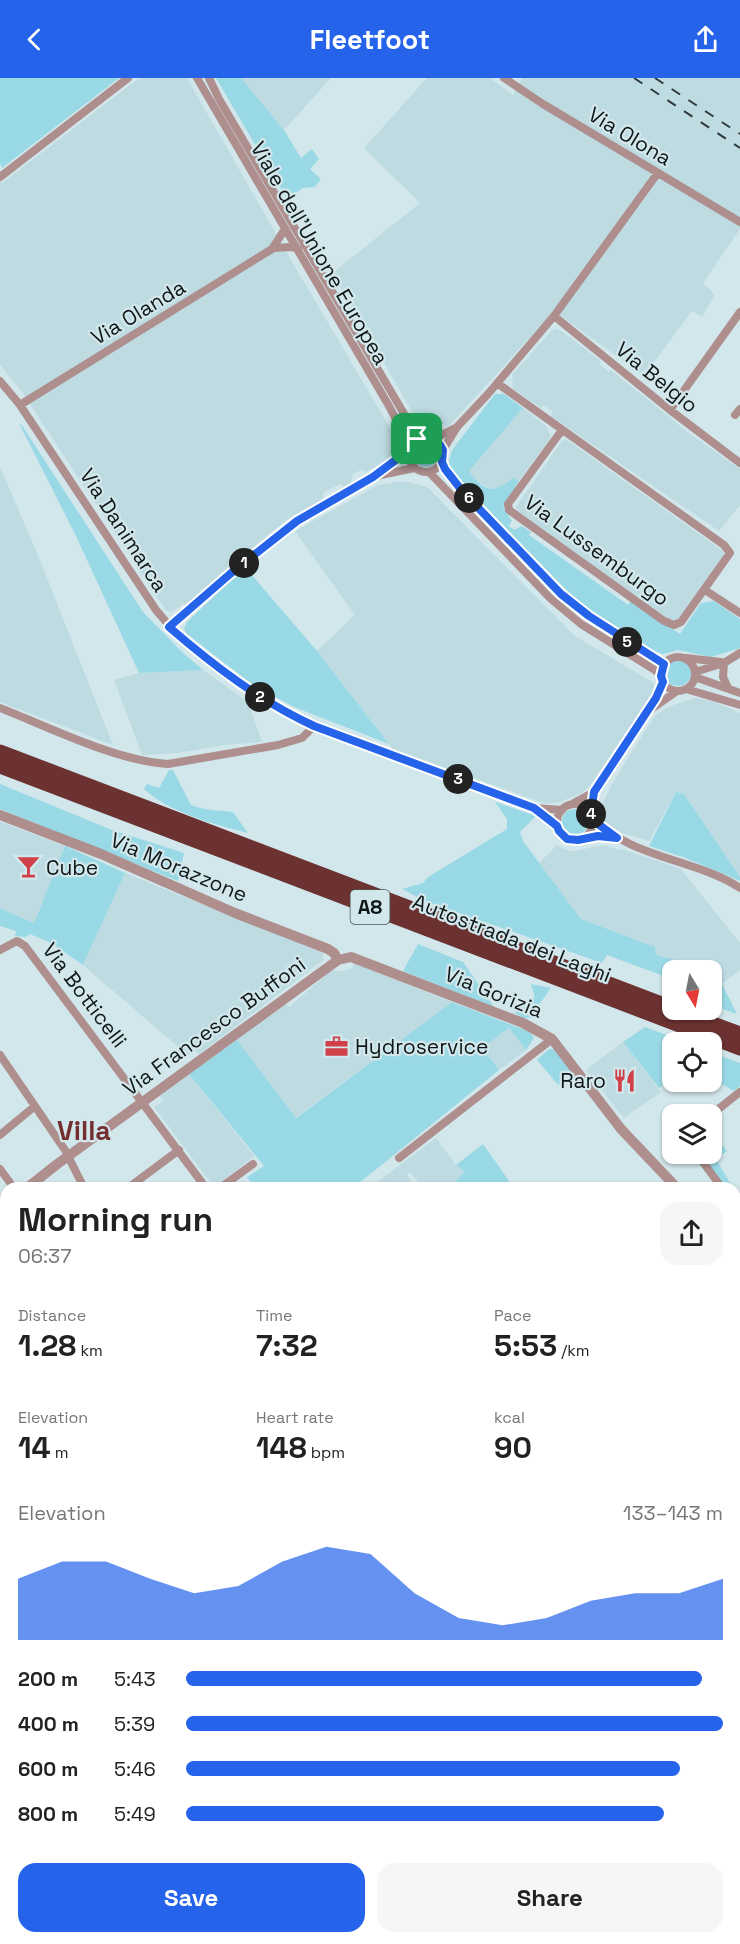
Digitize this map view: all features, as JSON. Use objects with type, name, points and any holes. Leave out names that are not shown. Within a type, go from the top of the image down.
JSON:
[{"type":"highway","name":"Autostrada dei Laghi","points":[[0,752],[662,1004]]},
{"type":"highway","name":"Autostrada dei Laghi","points":[[0,766],[740,1048]]},
{"type":"highway","name":"Autostrada dei Laghi","points":[[703,1020],[740,1034]]},
{"type":"street","points":[[0,177],[128,78]]},
{"type":"street","name":"Viale dell'Unione Europea","points":[[197,78],[389,406],[409,448],[409,460],[414,468]]},
{"type":"street","name":"Viale dell'Unione Europea","points":[[209,78],[410,424],[440,445],[443,450]]},
{"type":"street","name":"Via Olona","points":[[504,78],[657,174],[740,222]]},
{"type":"street","points":[[657,174],[554,316],[457,427],[443,450],[442,462],[463,492],[561,594],[589,616],[664,664]]},
{"type":"street","name":"Via Olanda","points":[[20,405],[274,248],[285,229]]},
{"type":"street","points":[[274,248],[298,249]]},
{"type":"street","points":[[670,410],[740,312]]},
{"type":"street","name":"Via Belgio","points":[[554,316],[670,410],[740,463]]},
{"type":"street","name":"Via Danimarca","points":[[0,381],[20,405],[169,627],[214,666],[252,692],[292,716],[314,726],[534,808],[562,810]]},
{"type":"street","name":"Via Lussemburgo","points":[[497,383],[724,545],[730,553],[681,622],[674,625],[664,621],[508,510],[508,504],[562,430]]},
{"type":"street","points":[[169,627],[230,574],[297,521],[373,477],[417,439],[438,437],[457,427]]},
{"type":"street","points":[[373,477],[414,468],[429,472],[436,469],[442,462]]},
{"type":"street","points":[[429,472],[551,599],[581,624],[655,670],[666,687],[740,705]]},
{"type":"street","name":"Via Lussemburgo","points":[[705,590],[740,613]]},
{"type":"street","points":[[695,674],[724,663],[740,653]]},
{"type":"street","points":[[724,663],[674,657],[664,664],[662,679],[648,712],[594,792],[562,810],[557,826],[567,839],[578,840],[598,836],[617,838],[740,888]]},
{"type":"street","points":[[648,712],[693,682],[695,674],[690,662],[685,658]]},
{"type":"street","points":[[724,663],[723,676],[728,688]]},
{"type":"street","points":[[695,674],[740,693]]},
{"type":"street","points":[[0,708],[133,758],[168,764],[294,741],[302,738],[314,726]]},
{"type":"street","points":[[583,838],[591,830],[594,792]]},
{"type":"street","points":[[572,804],[582,806],[617,838]]},
{"type":"street","name":"Via Danimarca","points":[[534,808],[557,826]]},
{"type":"street","name":"Via Morazzone","points":[[0,815],[101,854],[235,913],[328,949],[338,960]]},
{"type":"street","name":"Via Botticelli","points":[[0,950],[17,941],[25,946],[202,1182]]},
{"type":"street","name":"Via Gorizia","points":[[338,960],[351,957],[523,1023],[552,1039],[621,1129],[671,1182]]},
{"type":"street","name":"Via Francesco Buffoni","points":[[35,1182],[227,1039],[338,960]]},
{"type":"street","points":[[399,1158],[552,1039]]},
{"type":"street","points":[[0,1055],[68,1156],[81,1182]]},
{"type":"street","points":[[722,1106],[740,1092]]},
{"type":"street","points":[[0,1135],[35,1106]]},
{"type":"street","points":[[136,1182],[178,1150]]},
{"type":"street","points":[[228,1182],[253,1164]]},
{"type":"street","points":[[705,1164],[718,1182]]},
{"type":"street","points":[[0,1169],[10,1182]]},
{"type":"shaded area","points":[[0,78],[119,78],[2,168],[0,163]]},
{"type":"shaded area","points":[[187,78],[399,443],[399,453],[366,472],[361,470],[353,474],[351,484],[343,488],[341,484],[324,492],[322,500],[286,520],[187,604],[171,612],[165,609],[22,392],[0,365],[0,180],[2,183],[138,79]]},
{"type":"shaded area","points":[[216,78],[241,78],[284,130],[301,158],[312,149],[319,159],[310,169],[321,179],[315,187],[303,188],[287,199]]},
{"type":"shaded area","points":[[241,78],[331,78],[284,130]]},
{"type":"shaded area","points":[[427,78],[490,78],[513,95],[522,78],[740,78],[740,229],[703,283],[715,295],[702,317],[692,311],[644,376],[554,311],[448,427],[442,423],[424,432],[332,273],[420,203],[364,148]]},
{"type":"shaded area","points":[[557,329],[601,361],[599,364],[609,372],[611,370],[690,434],[740,469],[740,505],[719,531],[551,416],[553,412],[543,405],[541,408],[513,389],[512,375],[552,330]]},
{"type":"shaded area","points":[[495,394],[504,394],[523,408],[469,471],[479,483],[494,489],[513,478],[519,481],[503,507],[512,521],[509,526],[514,530],[522,526],[531,532],[529,535],[628,605],[630,601],[680,634],[701,603],[714,601],[740,619],[740,648],[711,657],[678,650],[663,654],[644,647],[593,614],[514,536],[452,471],[449,462],[452,450]]},
{"type":"shaded area","points":[[523,408],[546,426],[551,437],[519,481],[513,478],[502,488],[489,488],[476,481],[469,471]]},
{"type":"shaded area","points":[[21,424],[143,612],[203,670],[139,673]]},
{"type":"shaded area","points":[[567,440],[723,551],[724,554],[679,621],[671,621],[518,512],[516,507],[562,441]]},
{"type":"shaded area","points":[[426,443],[435,446],[438,455],[435,464],[426,467],[417,464],[414,455],[417,446]]},
{"type":"shaded area","points":[[0,467],[38,555],[113,745],[0,702]]},
{"type":"shaded area","points":[[409,482],[427,487],[575,636],[654,683],[654,692],[589,787],[582,793],[560,802],[546,804],[393,749],[317,651],[355,615],[295,531],[378,485]]},
{"type":"shaded area","points":[[245,567],[317,651],[389,744],[294,707],[253,685],[187,634],[184,629],[187,622]]},
{"type":"shaded area","points":[[678,660],[687,664],[691,673],[687,682],[678,686],[669,682],[665,673],[669,664]]},
{"type":"shaded area","points":[[203,670],[248,702],[262,742],[142,755],[114,680],[139,673]]},
{"type":"shaded area","points":[[695,698],[712,701],[740,713],[740,877],[684,794],[676,792],[649,841],[622,833],[602,821],[600,809],[613,782],[654,717],[667,707]]},
{"type":"shaded area","points":[[169,770],[173,770],[191,805],[233,812],[248,833],[179,811],[166,805],[144,789],[147,784],[159,788]]},
{"type":"shaded area","points":[[0,784],[112,830],[184,853],[178,881],[0,809]]},
{"type":"shaded area","points":[[676,792],[684,794],[740,877],[740,881],[683,857],[649,846]]},
{"type":"shaded area","points":[[495,802],[536,816],[520,832],[523,841],[581,919],[655,947],[656,955],[676,960],[662,960],[662,975],[607,955],[602,963],[425,901],[402,889],[423,883],[428,877],[507,829],[507,819]]},
{"type":"shaded area","points":[[575,809],[584,813],[588,822],[584,831],[575,835],[566,831],[562,822],[566,813]]},
{"type":"shaded area","points":[[0,822],[65,846],[34,923],[0,908]]},
{"type":"shaded area","points":[[557,845],[574,851],[604,845],[681,869],[740,943],[740,970],[722,984],[722,960],[676,960],[656,955],[655,947],[581,919],[539,863]]},
{"type":"shaded area","points":[[65,846],[125,873],[83,965],[51,943],[30,934],[26,937],[15,936],[16,931],[0,926],[0,908],[34,923]]},
{"type":"shaded area","points":[[125,873],[323,953],[323,960],[199,1054],[194,1049],[188,1055],[83,965]]},
{"type":"shaded area","points":[[418,944],[463,962],[494,1007],[403,971]]},
{"type":"shaded area","points":[[355,964],[452,1002],[295,1118],[237,1040],[283,1002],[289,1007],[332,970],[351,969]]},
{"type":"shaded area","points":[[531,984],[551,988],[538,1006],[537,1013],[531,1018],[523,1018],[515,1013],[518,1005],[535,998]]},
{"type":"shaded area","points":[[722,984],[737,1014],[722,1009]]},
{"type":"shaded area","points":[[452,1002],[530,1032],[534,1038],[526,1050],[509,1028],[482,1048],[499,1070],[360,1182],[251,1182],[247,1177],[264,1166],[189,1074],[237,1040],[296,1118]]},
{"type":"shaded area","points":[[645,1027],[662,1033],[662,1086],[659,1088],[623,1042]]},
{"type":"shaded area","points":[[509,1028],[526,1050],[499,1070],[482,1048]]},
{"type":"shaded area","points":[[623,1042],[661,1092],[624,1118],[586,1070]]},
{"type":"shaded area","points":[[549,1049],[555,1049],[570,1068],[571,1074],[558,1085],[537,1060]]},
{"type":"shaded area","points":[[722,1056],[740,1063],[740,1086],[734,1091],[722,1084]]},
{"type":"shaded area","points":[[189,1074],[254,1156],[222,1182],[210,1182],[154,1107],[164,1101],[159,1096]]},
{"type":"shaded area","points":[[436,1138],[456,1165],[465,1171],[455,1182],[418,1182],[410,1172],[407,1175],[411,1182],[377,1182]]},
{"type":"shaded area","points":[[483,1144],[510,1182],[455,1182],[465,1171],[456,1165]]},
{"type":"shaded area","points":[[722,1145],[727,1151],[722,1155]]},
{"type":"shaded area","points":[[699,1164],[719,1164],[729,1182],[713,1182]]},
{"type":"railway","points":[[634,78],[740,148]]},
{"type":"railway","points":[[655,78],[740,134]]},
{"type":"place","name":"Cube","points":[[28,867]]},
{"type":"place","name":"Hydroservice","points":[[337,1046]]},
{"type":"place","name":"Raro","points":[[624,1080]]},
{"type":"district","name":"Villa","points":[[84,1130]]},
{"type":"route","points":[[431,438],[440,445],[443,450],[442,462],[445,469],[463,492],[561,594],[589,616],[664,664],[661,670],[663,682],[656,698],[594,792],[591,814],[593,818],[617,838],[598,836],[578,840],[567,839],[557,826],[534,808],[292,716],[214,666],[169,627],[230,574],[297,521],[373,477],[409,450],[417,439],[431,438]]}]
